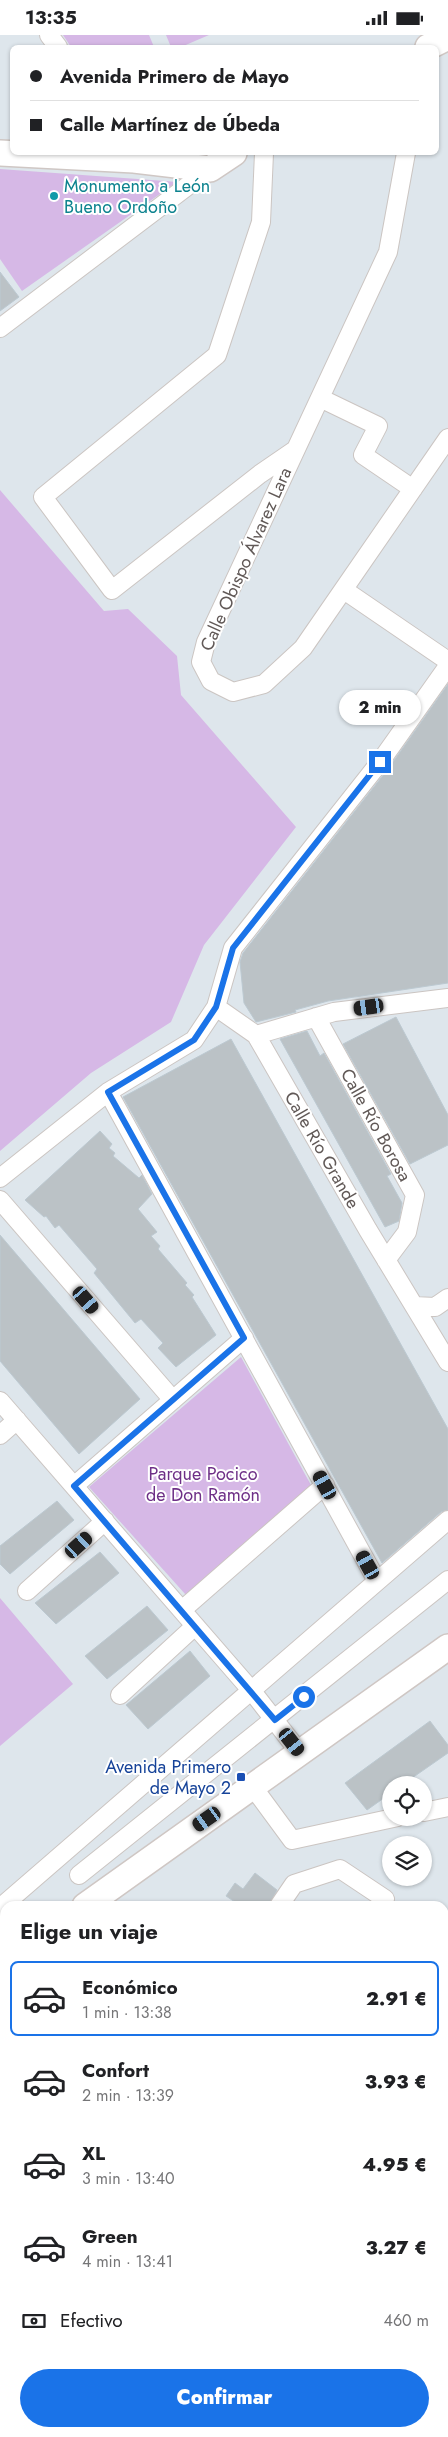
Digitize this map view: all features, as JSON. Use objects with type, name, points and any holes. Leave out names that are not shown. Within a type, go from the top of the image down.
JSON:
[{"type":"main road","points":[[432,45],[448,37]]},
{"type":"main road","points":[[88,155],[132,156],[210,169],[231,155]]},
{"type":"main road","points":[[92,1901],[448,1647]]},
{"type":"street","points":[[264,155],[262,221],[217,355],[43,497],[112,590],[260,474],[296,450]]},
{"type":"street","name":"Calle Obispo Álvarez Lara","points":[[406,155],[388,252],[206,643],[201,662],[211,681],[233,692],[264,684],[303,648],[448,438]]},
{"type":"street","points":[[0,328],[210,169]]},
{"type":"street","points":[[320,398],[378,426],[363,455],[413,489]]},
{"type":"street","points":[[344,590],[448,661]]},
{"type":"street","points":[[0,1178],[108,1092],[194,1040],[216,1007],[233,948],[380,762],[448,666]]},
{"type":"street","points":[[256,1035],[334,1012],[448,998]]},
{"type":"street","name":"Calle Río Grande","points":[[216,1007],[256,1035],[386,1260],[448,1362]]},
{"type":"street","name":"Calle Río Borosa","points":[[316,1017],[415,1195],[407,1232],[386,1260]]},
{"type":"street","points":[[108,1092],[377,1581]]},
{"type":"street","points":[[0,1200],[173,1400]]},
{"type":"street","points":[[414,1306],[435,1307],[448,1298]]},
{"type":"street","points":[[74,1486],[244,1338]]},
{"type":"street","points":[[0,1401],[251,1690],[300,1753]]},
{"type":"street","points":[[0,1435],[17,1420]]},
{"type":"street","points":[[182,1610],[325,1485]]},
{"type":"street","points":[[3,1900],[62,1854],[448,1520]]},
{"type":"street","points":[[27,1591],[105,1521]]},
{"type":"street","points":[[80,1875],[448,1580]]},
{"type":"street","points":[[120,1695],[195,1626]]},
{"type":"street","points":[[253,1787],[292,1841],[382,1821]]},
{"type":"street","points":[[432,1810],[448,1807]]},
{"type":"street","points":[[62,1854],[80,1875],[91,1901]]},
{"type":"street","points":[[282,1901],[294,1884],[340,1869],[385,1899]]},
{"type":"green space","points":[[63,35],[149,35],[153,45],[70,45]]},
{"type":"green space","points":[[166,35],[209,35],[186,45],[170,45]]},
{"type":"green space","points":[[0,169],[177,182],[22,291],[0,259]]},
{"type":"green space","points":[[0,490],[104,611],[128,609],[177,656],[181,695],[296,827],[204,945],[171,1022],[91,1073],[0,1151]]},
{"type":"green space","name":"Parque Pocico de Don Ramón","points":[[241,1357],[312,1487],[186,1595],[89,1487]]},
{"type":"green space","points":[[0,1598],[73,1684],[0,1746]]},
{"type":"building","points":[[0,272],[19,297],[0,311]]},
{"type":"building","points":[[448,684],[448,983],[328,1001],[295,1010],[296,1012],[256,1022],[244,1003],[240,962],[243,953],[388,769]]},
{"type":"building","points":[[396,1017],[448,1115],[448,1145],[410,1164],[343,1044]]},
{"type":"building","points":[[307,1031],[320,1056],[324,1053],[391,1174],[387,1176],[402,1203],[399,1221],[385,1227],[280,1039]]},
{"type":"building","points":[[231,1039],[448,1429],[448,1510],[441,1512],[382,1563],[123,1097]]},
{"type":"building","points":[[100,1131],[112,1144],[109,1148],[115,1153],[113,1156],[139,1178],[142,1175],[152,1194],[138,1209],[157,1232],[151,1236],[160,1246],[158,1249],[187,1283],[185,1285],[194,1295],[192,1297],[216,1335],[176,1367],[158,1348],[163,1343],[141,1319],[135,1323],[94,1273],[97,1269],[59,1225],[55,1228],[46,1216],[44,1217],[25,1200]]},
{"type":"building","points":[[0,1235],[140,1399],[79,1454],[0,1361]]},
{"type":"building","points":[[57,1501],[74,1520],[10,1574],[0,1564],[0,1546]]},
{"type":"building","points":[[100,1552],[119,1573],[56,1624],[35,1603]]},
{"type":"building","points":[[147,1606],[168,1630],[107,1679],[85,1656]]},
{"type":"building","points":[[190,1651],[210,1676],[148,1729],[126,1705]]},
{"type":"building","points":[[430,1721],[448,1745],[448,1753],[415,1776],[382,1776],[382,1799],[367,1810],[345,1783]]},
{"type":"building","points":[[255,1873],[277,1890],[272,1901],[234,1901],[226,1896],[235,1883],[243,1889]]},
{"type":"place","name":"Monumento a León Bueno Ordoño","points":[[54,196]]},
{"type":"place","name":"Avenida Primero de Mayo 2","points":[[241,1777]]},
{"type":"route","points":[[304,1697],[275,1720],[74,1486],[244,1338],[108,1092],[194,1040],[216,1007],[233,948],[380,762]]}]
